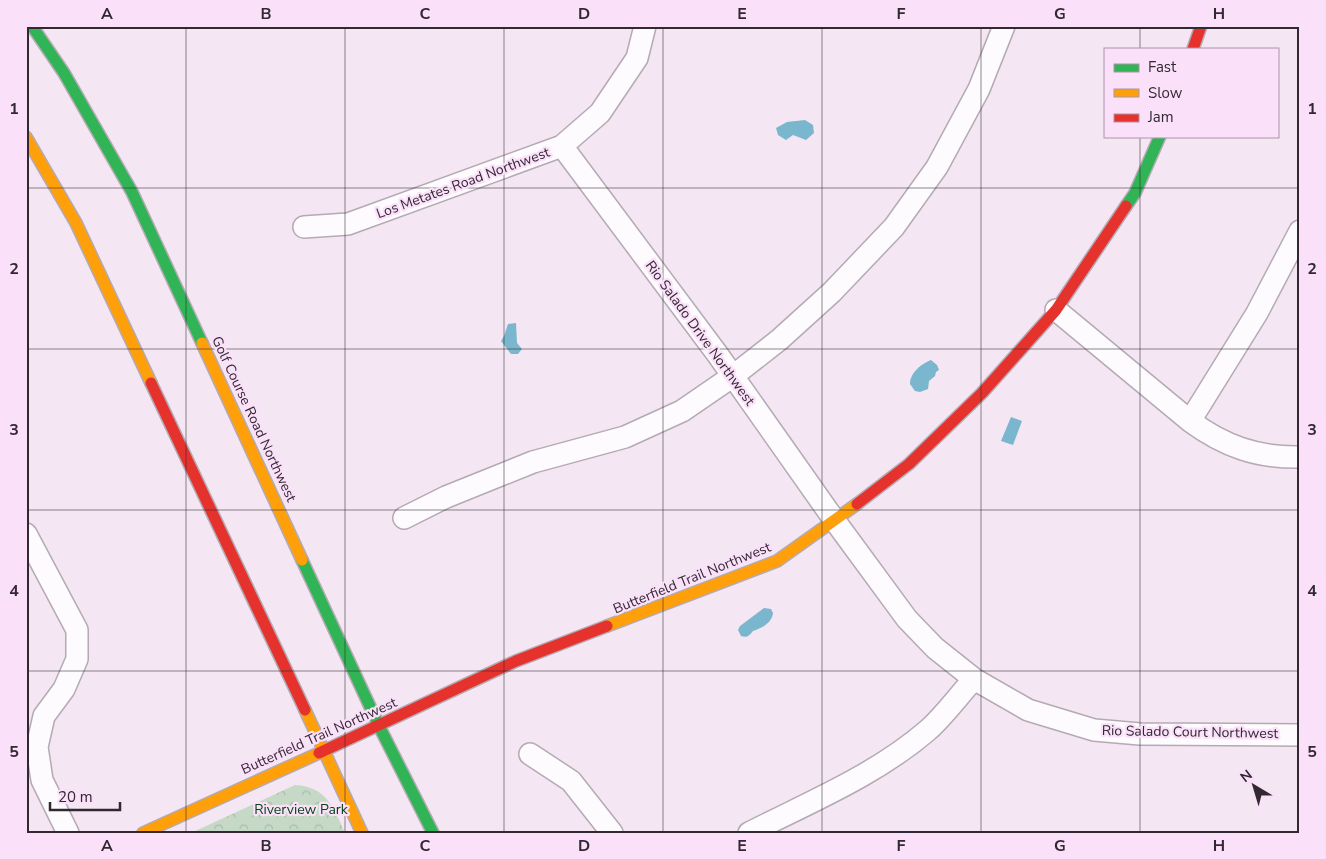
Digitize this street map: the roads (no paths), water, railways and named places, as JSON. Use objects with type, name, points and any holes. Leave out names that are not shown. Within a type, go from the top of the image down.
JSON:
[{"type":"main road","name":"Golf Course Road Northwest","points":[[32,26],[64,73],[132,192],[379,726],[432,833]]},
{"type":"main road","points":[[1193,48],[1201,26]]},
{"type":"main road","points":[[26,137],[76,223],[362,833]]},
{"type":"main road","name":"Butterfield Trail Northwest","points":[[143,833],[516,662],[777,562],[835,521],[909,464],[982,392],[1056,310],[1134,193],[1159,138]]},
{"type":"street","name":"Los Metates Road Northwest","points":[[304,227],[348,224],[562,146],[600,113],[637,58],[645,26]]},
{"type":"street","points":[[404,518],[446,497],[533,462],[625,437],[682,411],[733,376],[778,340],[832,292],[894,227],[937,167],[979,89],[1004,26]]},
{"type":"street","name":"Rio Salado Drive Northwest","points":[[562,146],[733,376],[835,521]]},
{"type":"street","points":[[1190,421],[1257,313],[1300,231]]},
{"type":"street","points":[[1056,310],[1210,436],[1240,450],[1300,457]]},
{"type":"street","name":"Rio Salado Court Northwest","points":[[835,521],[906,618],[936,648],[974,678],[1028,710],[1094,730],[1140,734],[1300,735]]},
{"type":"street","points":[[26,534],[77,630],[78,659],[64,689],[44,716],[37,747],[42,780],[68,833]]},
{"type":"street","points":[[749,833],[888,761],[929,729],[974,678]]},
{"type":"street","points":[[530,754],[572,781],[612,833]]},
{"type":"water","points":[[805,120],[813,125],[814,133],[806,140],[793,135],[786,140],[778,135],[776,128],[787,122]]},
{"type":"water","points":[[516,323],[517,343],[522,349],[518,354],[511,354],[501,341],[508,324]]},
{"type":"water","points":[[931,360],[937,365],[939,370],[929,381],[928,389],[920,392],[915,391],[910,384],[912,376],[920,366]]},
{"type":"water","points":[[1011,417],[1022,421],[1013,445],[1001,441]]},
{"type":"water","points":[[764,608],[771,609],[773,613],[769,622],[748,636],[741,636],[738,630],[740,626]]},
{"type":"park label","name":"Riverview Park","points":[[301,809]]}]
